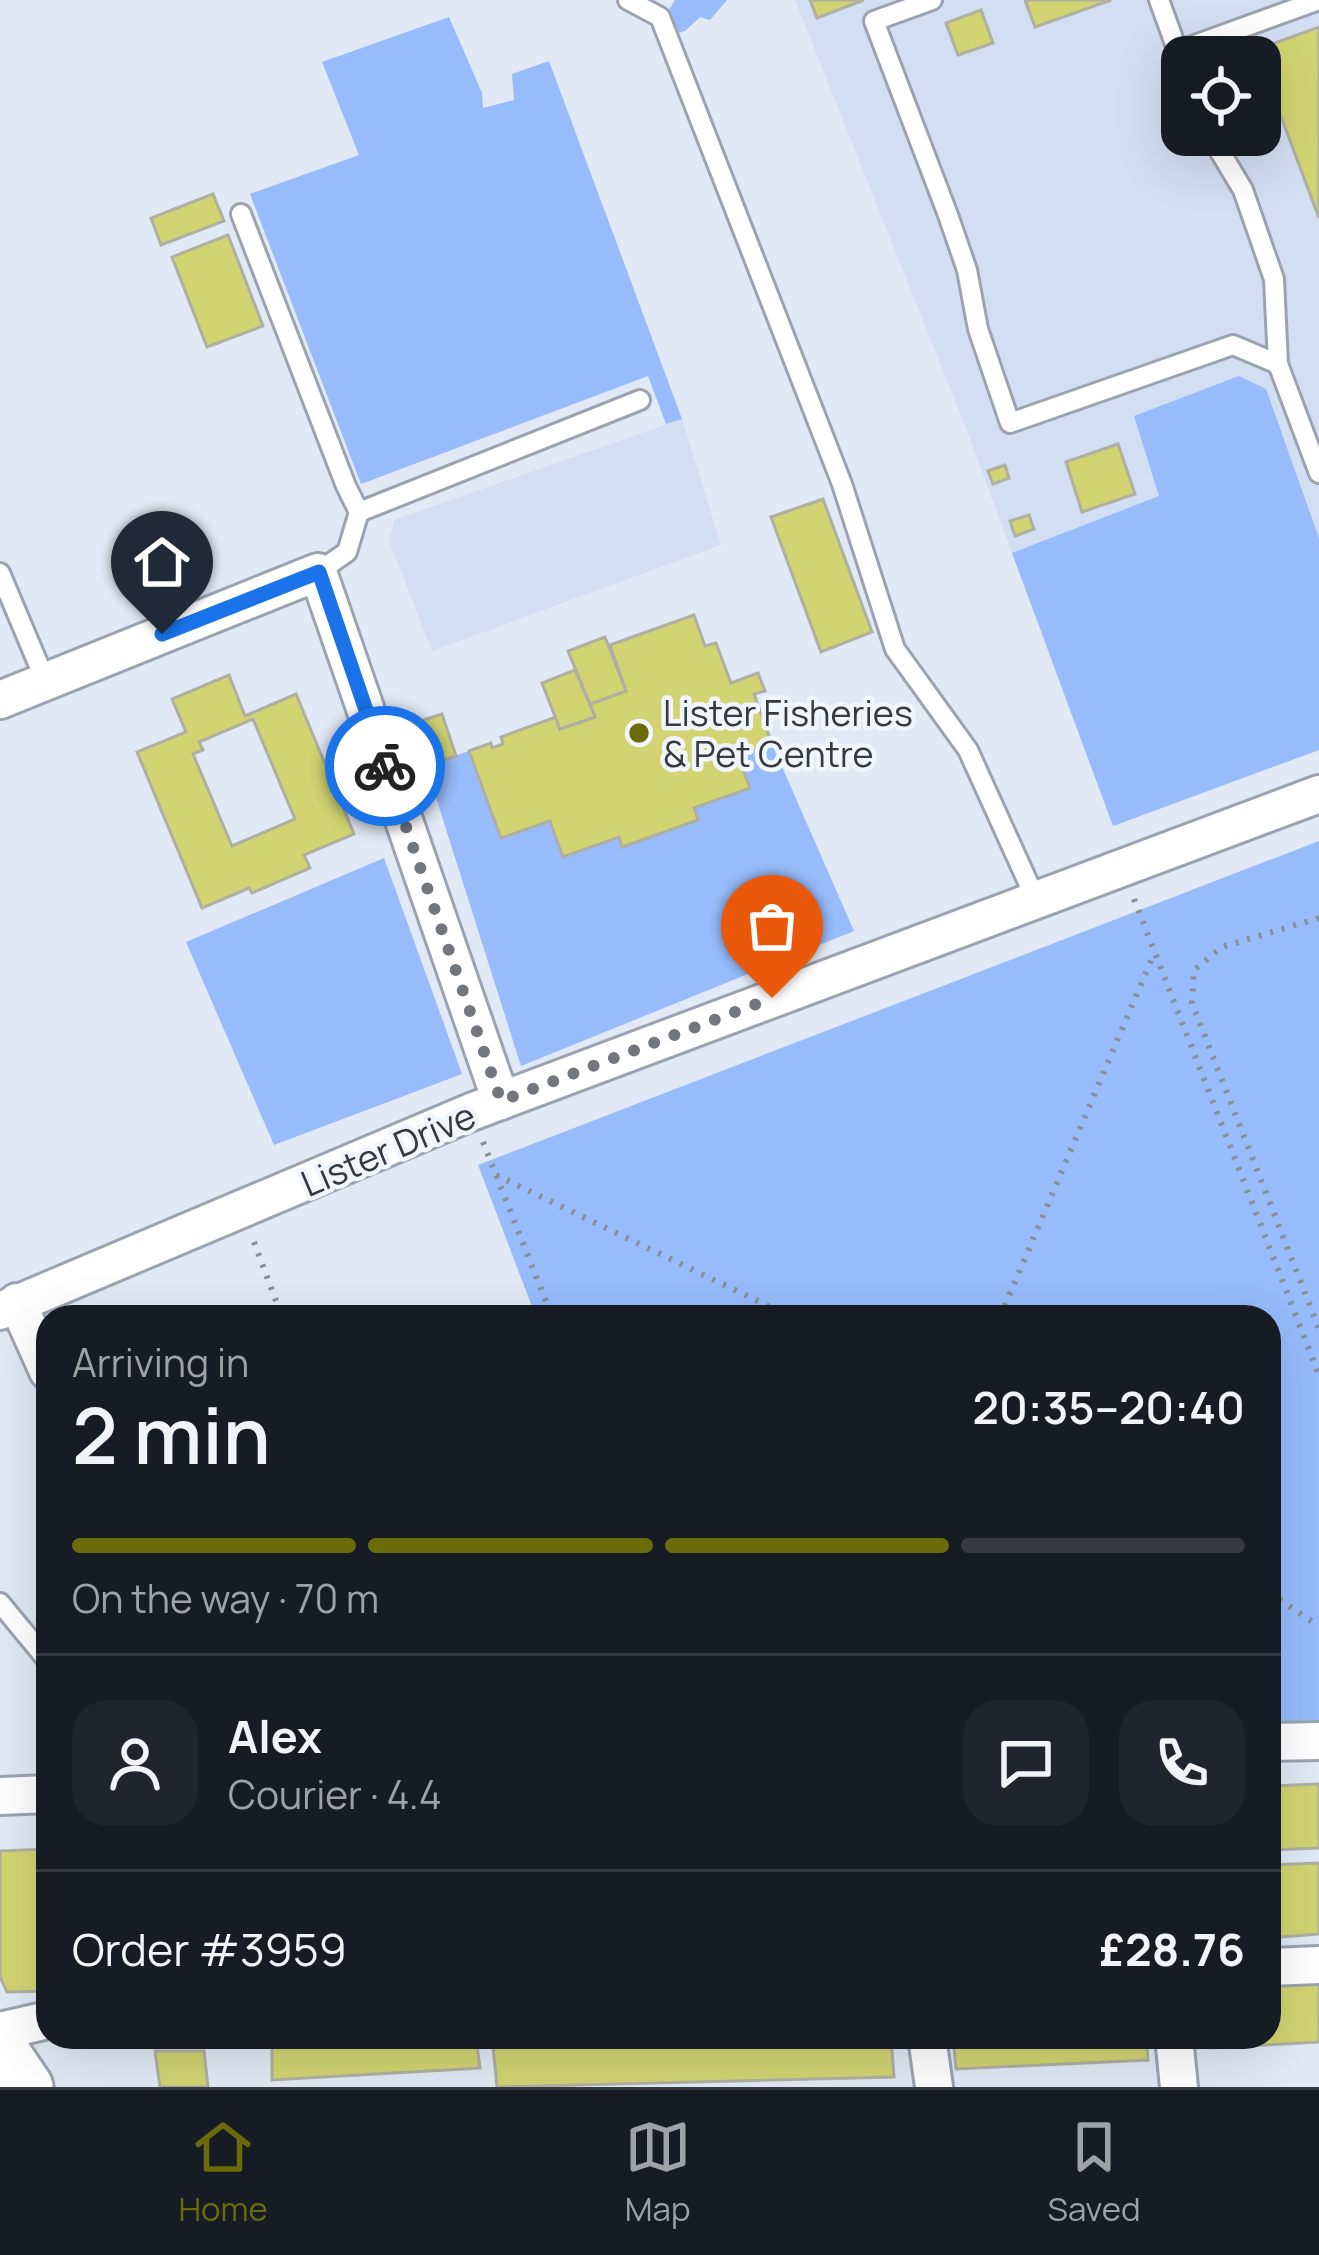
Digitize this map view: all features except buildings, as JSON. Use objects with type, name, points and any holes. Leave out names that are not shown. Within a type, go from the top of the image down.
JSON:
[{"type":"main road","points":[[0,2047],[27,2087]]},
{"type":"street","points":[[0,700],[319,572],[486,1107]]},
{"type":"street","name":"Lister Drive","points":[[9,1306],[486,1107],[1319,794]]},
{"type":"street","points":[[9,1306],[36,1351]]},
{"type":"street","points":[[1281,1742],[1319,1741]]},
{"type":"street","points":[[0,1796],[36,1794]]},
{"type":"street","points":[[1281,1967],[1319,1965]]},
{"type":"street","points":[[0,2031],[36,2023]]},
{"type":"street","points":[[929,2049],[934,2087]]},
{"type":"street","points":[[1175,2049],[1179,2087]]},
{"type":"lane","points":[[628,0],[660,17],[842,484],[895,649],[968,750],[1036,900]]},
{"type":"lane","points":[[932,0],[874,21],[955,233],[978,329],[1010,422],[1233,345],[1278,364]]},
{"type":"lane","points":[[1160,0],[1173,36]]},
{"type":"lane","points":[[1231,36],[1318,0]]},
{"type":"lane","points":[[1223,156],[1244,190],[1274,279],[1278,364],[1319,473]]},
{"type":"lane","points":[[242,214],[359,512],[347,552],[319,572]]},
{"type":"lane","points":[[359,512],[640,400]]},
{"type":"lane","points":[[0,573],[45,680]]},
{"type":"lane","points":[[0,1603],[36,1646]]},
{"type":"path","points":[[1122,868],[1319,1375]]},
{"type":"path","points":[[1319,918],[1222,946],[1194,970],[1192,1003],[1319,1329]]},
{"type":"path","points":[[1005,1305],[1154,954]]},
{"type":"path","points":[[486,1107],[496,1175],[547,1305]]},
{"type":"path","points":[[496,1175],[765,1305]]},
{"type":"path","points":[[242,1211],[277,1305]]},
{"type":"path","points":[[1281,1601],[1319,1626]]},
{"type":"shaded area","points":[[675,0],[727,0],[710,20],[700,17],[676,33],[669,10]]},
{"type":"shaded area","points":[[795,0],[1319,0],[1319,750],[1113,826],[966,428]]},
{"type":"shaded area","points":[[449,17],[482,93],[483,108],[514,100],[512,74],[549,61],[682,419],[666,424],[648,376],[361,484],[250,194],[359,155],[322,62]]},
{"type":"shaded area","points":[[1239,376],[1266,389],[1319,538],[1319,750],[1113,826],[1012,553],[1159,496],[1134,416]]},
{"type":"shaded area","points":[[682,419],[721,545],[432,651],[389,541],[394,520]]},
{"type":"shaded area","points":[[772,744],[854,931],[521,1066],[426,766],[469,751],[501,838],[550,821],[563,857],[619,837],[623,847],[697,820],[694,808],[750,788],[738,757]]},
{"type":"shaded area","points":[[1319,841],[1319,1720],[1281,1722],[1281,1305],[531,1305],[478,1165]]},
{"type":"shaded area","points":[[384,858],[462,1074],[274,1145],[186,942]]},
{"type":"way so far","points":[[385,766],[501,1101],[772,998]]},
{"type":"place","name":"Lister Fisheries & Pet Centre","points":[[639,733]]},
{"type":"route","points":[[162,634],[319,572],[385,766]]}]
